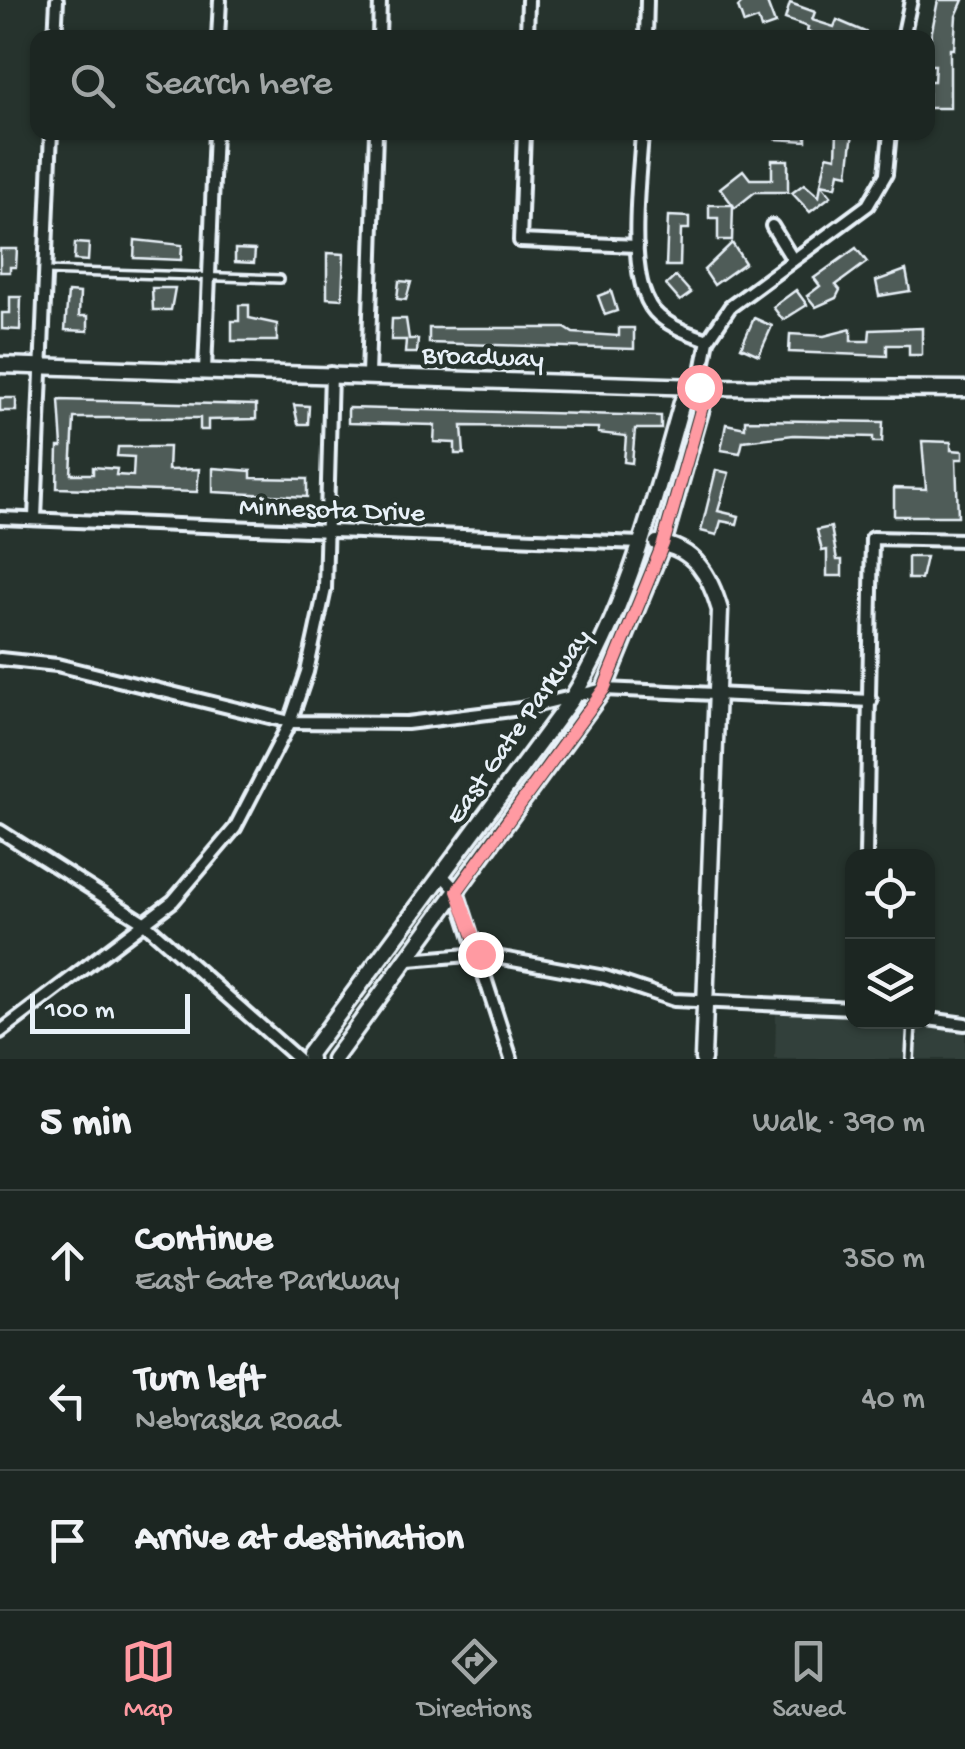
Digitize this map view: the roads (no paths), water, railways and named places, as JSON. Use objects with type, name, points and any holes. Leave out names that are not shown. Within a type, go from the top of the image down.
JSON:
[{"type":"street","points":[[55,30],[56,0]]},
{"type":"street","points":[[218,30],[220,0]]},
{"type":"street","points":[[379,30],[380,0]]},
{"type":"street","points":[[526,30],[528,0]]},
{"type":"street","points":[[646,30],[647,0]]},
{"type":"street","points":[[905,30],[911,0]]},
{"type":"street","points":[[35,518],[51,140]]},
{"type":"street","points":[[204,370],[214,140]]},
{"type":"street","points":[[368,375],[376,140]]},
{"type":"street","points":[[524,140],[520,241],[638,246]]},
{"type":"street","points":[[642,140],[640,290],[656,314],[683,332],[708,340]]},
{"type":"street","name":"East Gate Parkway","points":[[334,1059],[604,689],[663,544],[703,403],[699,387],[708,340],[730,307],[868,205],[886,174],[889,140]]},
{"type":"street","points":[[772,226],[793,260]]},
{"type":"street","name":"Broadway","points":[[0,364],[699,387],[964,389]]},
{"type":"street","points":[[0,1032],[173,901],[235,828],[290,722],[307,672],[324,588],[332,372]]},
{"type":"street","name":"East Gate Parkway","points":[[310,1059],[309,1054],[571,700],[615,622],[683,399],[699,387]]},
{"type":"street","name":"Minnesota Drive","points":[[0,518],[663,544]]},
{"type":"street","points":[[866,849],[872,538],[965,540]]},
{"type":"street","points":[[663,544],[692,555],[712,581],[720,610],[703,1059]]},
{"type":"street","points":[[0,659],[58,665],[290,722],[406,722],[571,700],[604,689],[871,701]]},
{"type":"street","points":[[0,832],[142,921],[298,1059]]},
{"type":"street","points":[[442,875],[457,891],[511,1059]]},
{"type":"street","points":[[409,960],[480,954],[605,977],[674,1000],[845,1008]]},
{"type":"street","points":[[935,1020],[965,1024]]},
{"type":"lane","points":[[45,271],[280,279]]},
{"type":"lane","points":[[964,389],[965,400]]},
{"type":"lane","points":[[910,1059],[912,1029]]}]
